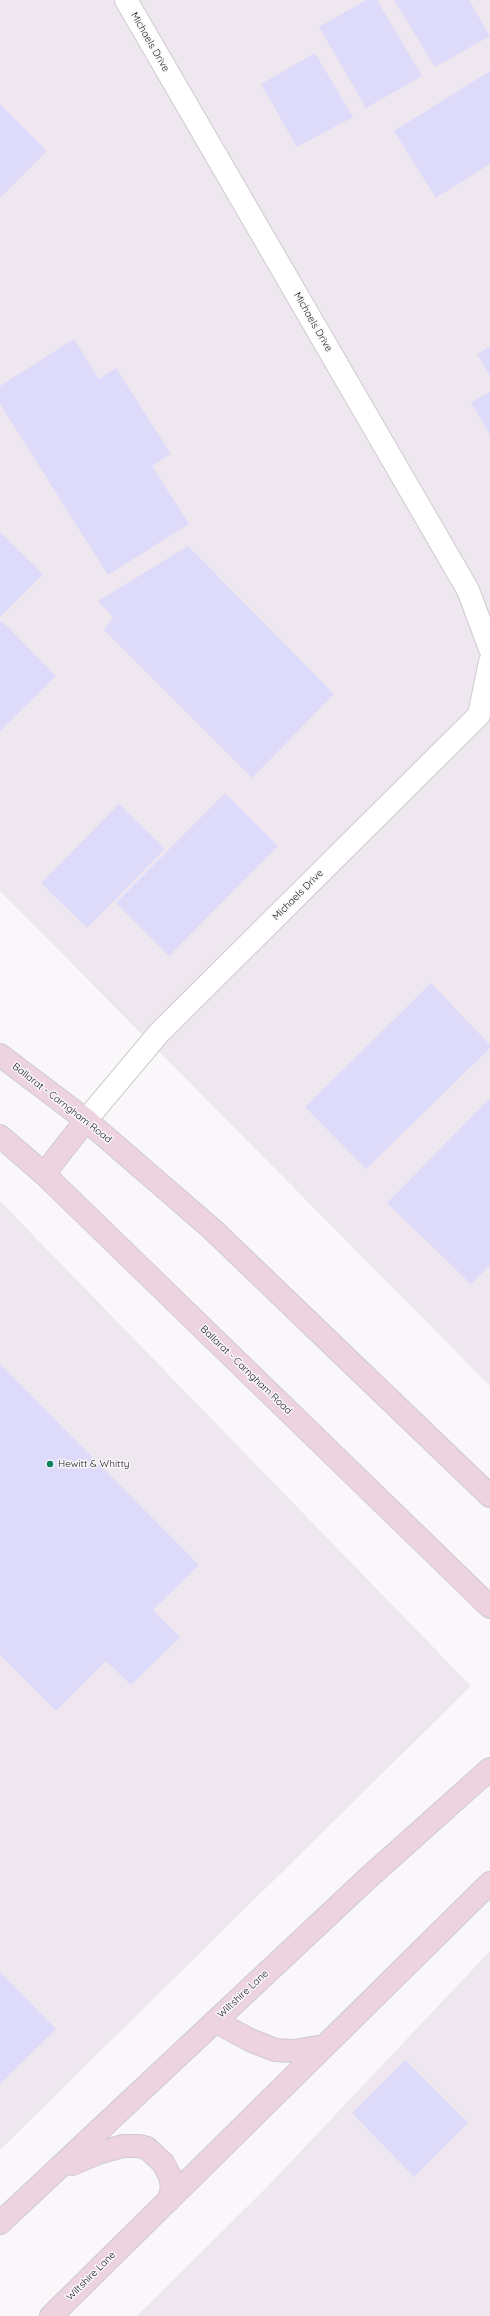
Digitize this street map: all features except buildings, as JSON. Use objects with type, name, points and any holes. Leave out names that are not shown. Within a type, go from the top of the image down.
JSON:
[{"type":"main road","name":"Ballarat - Carngham Road","points":[[0,1054],[86,1120],[212,1229],[490,1496]]},
{"type":"main road","points":[[44,1174],[86,1120]]},
{"type":"main road","name":"Ballarat - Carngham Road","points":[[0,1136],[44,1174],[490,1607]]},
{"type":"main road","name":"Wiltshire Lane","points":[[0,2223],[368,1878],[490,1769]]},
{"type":"main road","name":"Wiltshire Lane","points":[[51,2316],[490,1883]]},
{"type":"main road","points":[[215,2021],[250,2040],[276,2050],[293,2051],[324,2046]]},
{"type":"main road","points":[[56,2171],[113,2148],[139,2146],[153,2152],[167,2168],[172,2187],[169,2200]]},
{"type":"street","name":"Michaels Drive","points":[[126,0],[468,590],[490,649]]},
{"type":"street","name":"Michaels Drive","points":[[86,1120],[159,1033],[479,715],[490,662]]},
{"type":"shaded area","points":[[0,0],[490,0],[490,1386],[0,891]]},
{"type":"shaded area","points":[[0,1201],[471,1686],[0,2150]]},
{"type":"shaded area","points":[[490,1951],[490,2316],[137,2316],[267,2187]]},
{"type":"place","name":"Hewitt & Whitty","points":[[50,1464]]}]
